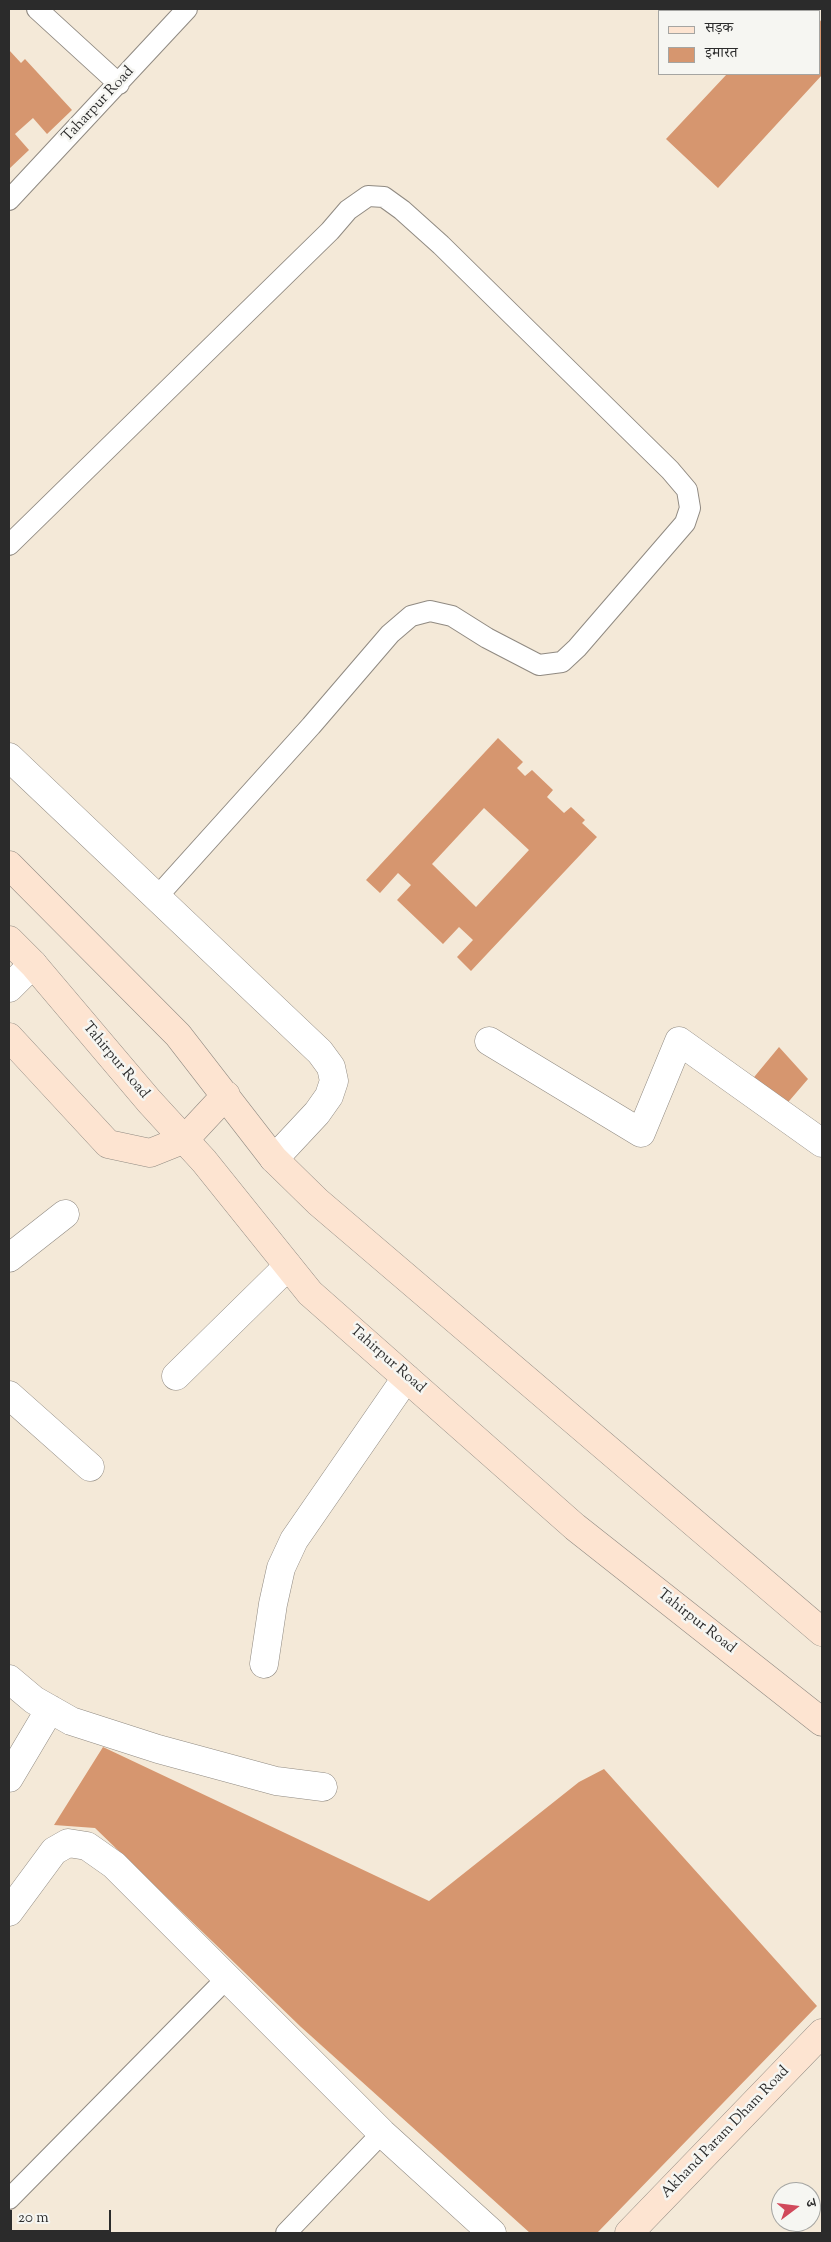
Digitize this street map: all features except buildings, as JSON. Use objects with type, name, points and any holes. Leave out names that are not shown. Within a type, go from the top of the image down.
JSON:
[{"type":"main road","points":[[9,865],[178,1035],[274,1159],[318,1202],[822,1632]]},
{"type":"main road","name":"Tahirpur Road","points":[[9,940],[33,964],[149,1101],[185,1139],[310,1293],[575,1527],[822,1722]]},
{"type":"main road","points":[[9,1037],[108,1144],[150,1153],[185,1139],[226,1096]]},
{"type":"main road","name":"Akhand Param Dham Road","points":[[629,2233],[822,2033]]},
{"type":"street","points":[[9,757],[320,1052],[331,1067],[334,1081],[329,1096],[317,1113],[274,1159]]},
{"type":"street","points":[[9,988],[33,964]]},
{"type":"street","points":[[489,1041],[641,1134],[679,1041],[822,1143]]},
{"type":"street","points":[[9,1258],[66,1214]]},
{"type":"street","points":[[176,1376],[288,1266]]},
{"type":"street","points":[[264,1664],[273,1604],[281,1568],[294,1540],[406,1378]]},
{"type":"street","points":[[9,1395],[90,1467]]},
{"type":"street","points":[[9,1679],[34,1700],[71,1720],[158,1749],[276,1781],[323,1787]]},
{"type":"street","points":[[9,1778],[50,1709]]},
{"type":"street","points":[[9,1912],[54,1850],[68,1843],[87,1846],[114,1865],[382,2132],[492,2233]]},
{"type":"lane","points":[[37,9],[119,84]]},
{"type":"lane","name":"Taharpur Road","points":[[9,200],[187,9]]},
{"type":"lane","points":[[9,545],[330,231],[348,210],[368,196],[384,198],[402,210],[442,245],[663,463],[687,490],[690,508],[685,523],[577,648],[562,662],[539,665],[487,638],[452,616],[430,610],[411,616],[390,634],[311,726],[156,898]]},
{"type":"lane","points":[[9,2199],[227,1978]]},
{"type":"lane","points":[[286,2233],[382,2132]]}]
